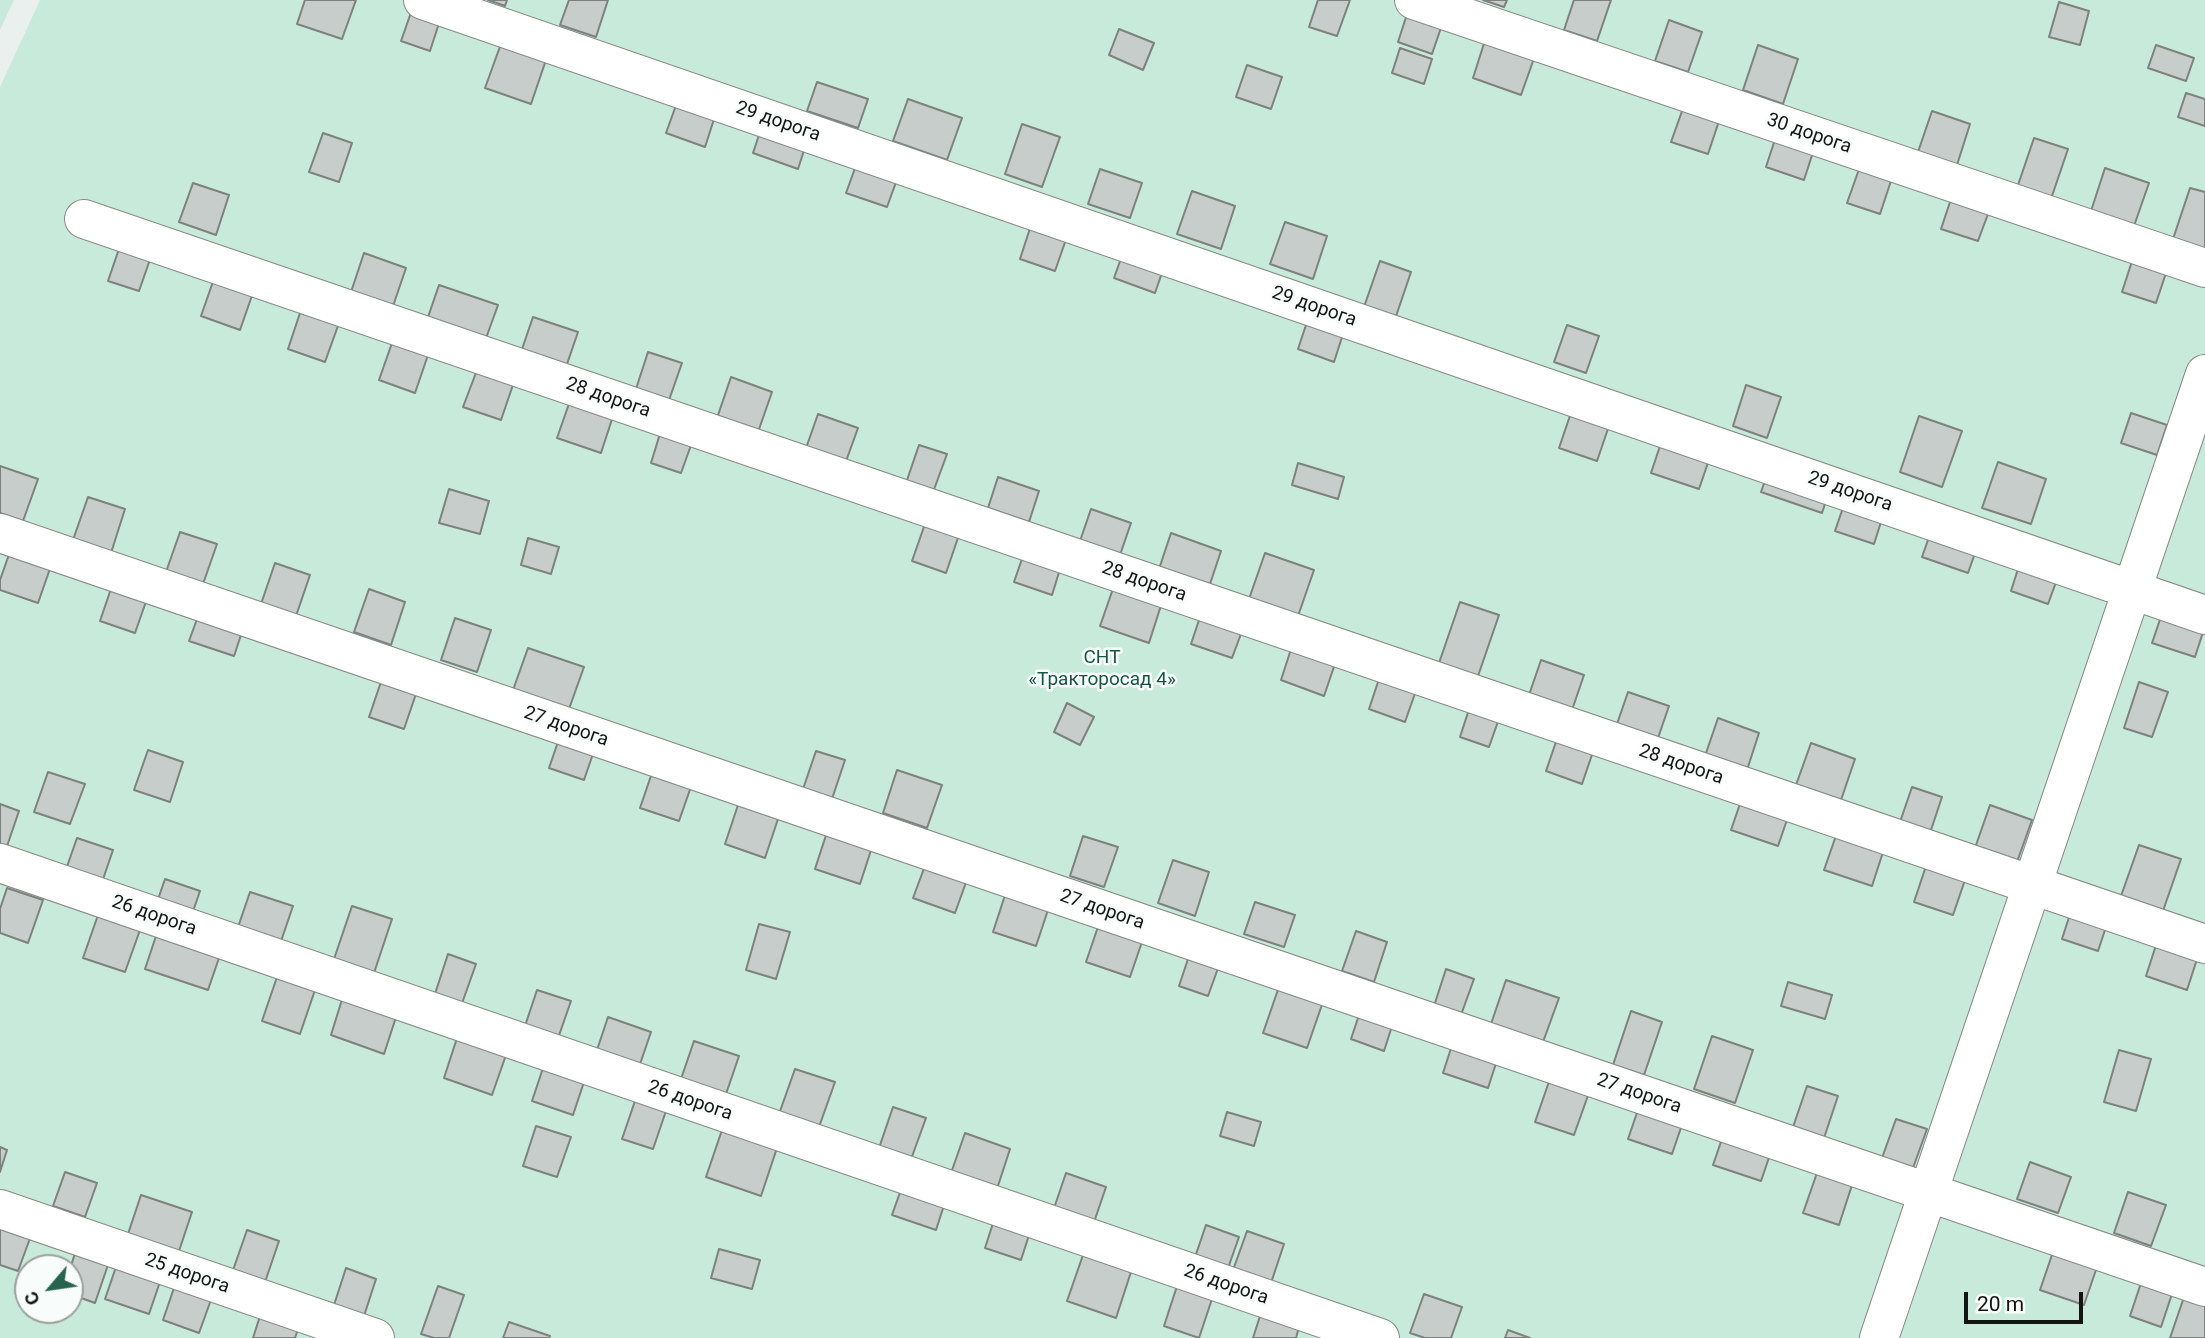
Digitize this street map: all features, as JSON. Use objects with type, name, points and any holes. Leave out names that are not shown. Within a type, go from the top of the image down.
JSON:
[{"type":"street","name":"29 дорога","points":[[423,0],[2205,615]]},
{"type":"street","name":"30 дорога","points":[[1413,0],[2205,268]]},
{"type":"street","name":"28 дорога","points":[[84,219],[2205,944]]},
{"type":"street","points":[[1879,1338],[2205,374]]},
{"type":"street","name":"27 дорога","points":[[0,533],[2205,1287]]},
{"type":"street","name":"26 дорога","points":[[0,863],[1380,1338]]},
{"type":"street","name":"25 дорога","points":[[0,1209],[375,1338]]},
{"type":"green space","points":[[0,0],[14,0],[0,30]]},
{"type":"green space","name":"СНТ «Тракторосад 4»","points":[[40,0],[2205,0],[2205,1338],[0,1338],[0,87]]},
{"type":"building","points":[[305,0],[356,0],[342,39],[297,24]]},
{"type":"building","points":[[488,0],[507,0],[505,6]]},
{"type":"building","points":[[569,0],[608,0],[596,37],[560,25]]},
{"type":"building","points":[[1318,0],[1350,0],[1337,36],[1309,27]]},
{"type":"building","points":[[1483,0],[1507,0],[1504,7]]},
{"type":"building","points":[[1574,0],[1611,0],[1597,41],[1564,30]]},
{"type":"building","points":[[2059,2],[2089,11],[2080,45],[2049,37]]},
{"type":"building","points":[[414,4],[442,14],[430,51],[401,41]]},
{"type":"building","points":[[1409,8],[1444,19],[1432,54],[1398,42]]},
{"type":"building","points":[[1669,20],[1702,32],[1688,72],[1655,61]]},
{"type":"building","points":[[1119,29],[1154,43],[1143,70],[1109,55]]},
{"type":"building","points":[[1487,34],[1537,50],[1521,95],[1473,78]]},
{"type":"building","points":[[502,41],[547,57],[531,104],[485,88]]},
{"type":"building","points":[[1758,45],[1798,59],[1783,104],[1743,90]]},
{"type":"building","points":[[2156,45],[2194,58],[2186,81],[2148,68]]},
{"type":"building","points":[[1400,48],[1432,59],[1424,84],[1392,73]]},
{"type":"building","points":[[1247,65],[1282,77],[1271,109],[1236,97]]},
{"type":"building","points":[[817,82],[868,99],[858,128],[807,111]]},
{"type":"building","points":[[2186,93],[2205,99],[2205,126],[2178,117]]},
{"type":"building","points":[[679,97],[717,110],[705,147],[666,133]]},
{"type":"building","points":[[908,99],[962,118],[947,160],[893,141]]},
{"type":"building","points":[[1686,100],[1722,112],[1708,154],[1671,142]]},
{"type":"building","points":[[1932,111],[1970,124],[1957,165],[1918,152]]},
{"type":"building","points":[[763,123],[808,138],[798,169],[753,153]]},
{"type":"building","points":[[1022,124],[1060,137],[1042,187],[1005,174]]},
{"type":"building","points":[[1778,130],[1816,143],[1804,180],[1766,167]]},
{"type":"building","points":[[323,133],[352,143],[339,182],[309,172]]},
{"type":"building","points":[[2034,138],[2068,149],[2051,199],[2017,188]]},
{"type":"building","points":[[1863,158],[1895,169],[1880,214],[1847,203]]},
{"type":"building","points":[[858,160],[899,174],[887,207],[846,193]]},
{"type":"building","points":[[2105,168],[2149,183],[2134,226],[2091,211]]},
{"type":"building","points":[[1100,169],[1142,183],[1130,218],[1088,204]]},
{"type":"building","points":[[193,183],[229,195],[216,235],[179,222]]},
{"type":"building","points":[[2190,188],[2205,192],[2205,249],[2173,239]]},
{"type":"building","points":[[1192,191],[1235,206],[1221,249],[1177,234]]},
{"type":"building","points":[[1953,193],[1991,206],[1978,241],[1941,229]]},
{"type":"building","points":[[1034,216],[1070,228],[1055,271],[1020,259]]},
{"type":"building","points":[[1285,222],[1327,236],[1313,279],[1270,264]]},
{"type":"building","points":[[122,240],[153,251],[139,291],[108,281]]},
{"type":"building","points":[[1124,250],[1165,264],[1155,293],[1114,278]]},
{"type":"building","points":[[364,253],[406,268],[391,312],[349,298]]},
{"type":"building","points":[[2134,255],[2168,267],[2156,303],[2122,292]]},
{"type":"building","points":[[1380,261],[1411,272],[1390,334],[1358,324]]},
{"type":"building","points":[[216,273],[255,287],[240,330],[201,316]]},
{"type":"building","points":[[439,285],[498,305],[485,341],[427,320]]},
{"type":"building","points":[[301,310],[339,323],[325,362],[288,349]]},
{"type":"building","points":[[1309,316],[1345,328],[1334,362],[1298,349]]},
{"type":"building","points":[[533,317],[578,332],[565,370],[520,355]]},
{"type":"building","points":[[1567,325],[1599,336],[1586,373],[1554,362]]},
{"type":"building","points":[[393,340],[429,352],[415,393],[379,380]]},
{"type":"building","points":[[648,352],[682,363],[668,403],[635,392]]},
{"type":"building","points":[[477,370],[514,382],[501,420],[463,407]]},
{"type":"building","points":[[731,377],[772,392],[757,435],[716,421]]},
{"type":"building","points":[[1746,385],[1781,397],[1767,438],[1733,426]]},
{"type":"building","points":[[572,395],[615,410],[601,453],[557,438]]},
{"type":"building","points":[[1574,404],[1612,417],[1597,461],[1559,448]]},
{"type":"building","points":[[2131,413],[2167,425],[2157,455],[2121,443]]},
{"type":"building","points":[[818,414],[858,428],[845,464],[805,451]]},
{"type":"building","points":[[1919,416],[1962,431],[1942,487],[1900,472]]},
{"type":"building","points":[[662,427],[694,437],[681,473],[651,463]]},
{"type":"building","points":[[1665,431],[1713,448],[1699,489],[1651,473]]},
{"type":"building","points":[[919,445],[947,454],[932,495],[905,486]]},
{"type":"building","points":[[1998,462],[2046,479],[2031,524],[1982,508]]},
{"type":"building","points":[[1298,463],[1344,477],[1338,499],[1292,485]]},
{"type":"building","points":[[0,466],[38,479],[23,521],[0,513]]},
{"type":"building","points":[[1768,472],[1829,492],[1822,513],[1761,492]]},
{"type":"building","points":[[998,477],[1039,491],[1029,522],[988,508]]},
{"type":"building","points":[[449,489],[489,501],[480,534],[439,523]]},
{"type":"building","points":[[1849,490],[1887,503],[1874,544],[1835,531]]},
{"type":"building","points":[[88,497],[125,509],[111,553],[73,540]]},
{"type":"building","points":[[1091,509],[1131,523],[1120,555],[1080,541]]},
{"type":"building","points":[[1935,520],[1981,536],[1968,573],[1922,557]]},
{"type":"building","points":[[926,521],[960,532],[946,573],[912,561]]},
{"type":"building","points":[[180,532],[217,544],[203,584],[166,572]]},
{"type":"building","points":[[1171,533],[1221,551],[1209,587],[1159,569]]},
{"type":"building","points":[[528,538],[559,547],[551,574],[521,565]]},
{"type":"building","points":[[12,546],[53,560],[38,603],[0,590],[0,580]]},
{"type":"building","points":[[1024,553],[1061,566],[1052,595],[1014,582]]},
{"type":"building","points":[[1265,553],[1314,570],[1298,616],[1249,599]]},
{"type":"building","points":[[2023,553],[2062,566],[2048,604],[2011,591]]},
{"type":"building","points":[[275,563],[310,575],[296,616],[261,604]]},
{"type":"building","points":[[114,580],[149,593],[135,633],[100,621]]},
{"type":"building","points":[[1115,583],[1163,599],[1149,643],[1100,626]]},
{"type":"building","points":[[369,589],[405,602],[391,645],[354,632]]},
{"type":"building","points":[[1460,602],[1499,615],[1478,676],[1439,663]]},
{"type":"building","points":[[2166,602],[2205,626],[2195,657],[2152,643]]},
{"type":"building","points":[[201,608],[245,623],[234,656],[189,641]]},
{"type":"building","points":[[1202,611],[1244,626],[1232,658],[1191,644]]},
{"type":"building","points":[[455,618],[491,630],[477,672],[441,660]]},
{"type":"building","points":[[1293,643],[1337,658],[1324,696],[1281,680]]},
{"type":"building","points":[[528,648],[584,667],[569,709],[513,690]]},
{"type":"building","points":[[1541,660],[1584,675],[1572,710],[1529,695]]},
{"type":"building","points":[[1381,673],[1418,685],[1405,722],[1369,709]]},
{"type":"building","points":[[383,676],[418,688],[404,729],[369,717]]},
{"type":"building","points":[[2139,682],[2168,692],[2152,737],[2124,728]]},
{"type":"building","points":[[1628,692],[1669,706],[1658,738],[1617,724]]},
{"type":"building","points":[[1067,703],[1094,717],[1080,745],[1054,732]]},
{"type":"building","points":[[1471,703],[1501,713],[1489,747],[1460,737]]},
{"type":"building","points":[[1718,718],[1759,733],[1747,770],[1705,756]]},
{"type":"building","points":[[1559,733],[1595,746],[1582,784],[1546,771]]},
{"type":"building","points":[[560,736],[595,748],[584,780],[549,768]]},
{"type":"building","points":[[1811,743],[1855,759],[1841,800],[1796,785]]},
{"type":"building","points":[[148,750],[183,762],[170,802],[134,790]]},
{"type":"building","points":[[816,751],[845,760],[832,799],[803,789]]},
{"type":"building","points":[[654,767],[693,781],[679,821],[640,808]]},
{"type":"building","points":[[897,770],[942,785],[927,828],[883,813]]},
{"type":"building","points":[[48,772],[85,784],[70,824],[34,812]]},
{"type":"building","points":[[1912,787],[1942,797],[1930,833],[1900,822]]},
{"type":"building","points":[[1743,795],[1790,811],[1778,846],[1731,830]]},
{"type":"building","points":[[739,802],[779,816],[765,858],[725,844]]},
{"type":"building","points":[[0,804],[19,811],[5,852],[0,851]]},
{"type":"building","points":[[1990,805],[2032,820],[2017,862],[1975,848]]},
{"type":"building","points":[[829,826],[874,841],[860,884],[815,869]]},
{"type":"building","points":[[1838,830],[1885,846],[1872,886],[1824,870]]},
{"type":"building","points":[[1083,836],[1118,847],[1104,887],[1070,876]]},
{"type":"building","points":[[77,838],[113,850],[99,891],[63,878]]},
{"type":"building","points":[[2139,845],[2181,859],[2163,911],[2121,896]]},
{"type":"building","points":[[1173,860],[1209,872],[1195,916],[1158,903]]},
{"type":"building","points":[[1928,860],[1967,874],[1953,915],[1914,902]]},
{"type":"building","points":[[926,863],[968,877],[955,913],[913,898]]},
{"type":"building","points":[[165,879],[200,891],[189,923],[154,911]]},
{"type":"building","points":[[7,888],[43,900],[28,943],[0,933],[0,909]]},
{"type":"building","points":[[1007,889],[1050,904],[1036,946],[993,932]]},
{"type":"building","points":[[250,892],[293,906],[278,950],[235,936]]},
{"type":"building","points":[[1255,902],[1295,915],[1284,947],[1244,934]]},
{"type":"building","points":[[352,906],[392,919],[372,979],[332,965]]},
{"type":"building","points":[[2071,911],[2107,924],[2098,951],[2062,939]]},
{"type":"building","points":[[98,915],[140,930],[125,972],[83,958]]},
{"type":"building","points":[[1101,918],[1145,933],[1130,977],[1086,962]]},
{"type":"building","points":[[759,924],[790,932],[776,979],[746,970]]},
{"type":"building","points":[[1356,931],[1387,942],[1374,982],[1342,971]]},
{"type":"building","points":[[157,933],[220,955],[208,990],[145,969]]},
{"type":"building","points":[[2158,939],[2199,953],[2187,990],[2146,976]]},
{"type":"building","points":[[1191,950],[1221,960],[1208,996],[1179,986]]},
{"type":"building","points":[[448,954],[476,964],[460,1009],[433,1000]]},
{"type":"building","points":[[1446,969],[1474,979],[1461,1015],[1434,1006]]},
{"type":"building","points":[[277,977],[315,990],[300,1034],[262,1021]]},
{"type":"building","points":[[1506,980],[1559,998],[1543,1042],[1491,1024]]},
{"type":"building","points":[[1281,981],[1325,996],[1307,1048],[1263,1033]]},
{"type":"building","points":[[1788,982],[1832,995],[1825,1019],[1781,1006]]},
{"type":"building","points":[[537,990],[571,1001],[556,1044],[523,1032]]},
{"type":"building","points":[[344,993],[398,1011],[384,1054],[331,1035]]},
{"type":"building","points":[[1361,1009],[1394,1020],[1384,1051],[1351,1039]]},
{"type":"building","points":[[1631,1011],[1662,1022],[1644,1075],[1613,1065]]},
{"type":"building","points":[[608,1017],[651,1032],[639,1067],[596,1053]]},
{"type":"building","points":[[1455,1036],[1500,1051],[1488,1088],[1443,1073]]},
{"type":"building","points":[[1712,1036],[1753,1050],[1735,1103],[1694,1089]]},
{"type":"building","points":[[457,1038],[506,1055],[492,1095],[444,1078]]},
{"type":"building","points":[[694,1041],[739,1056],[726,1094],[681,1079]]},
{"type":"building","points":[[2119,1050],[2151,1059],[2136,1111],[2104,1102]]},
{"type":"building","points":[[543,1068],[584,1082],[573,1115],[532,1101]]},
{"type":"building","points":[[795,1069],[835,1082],[819,1127],[779,1114]]},
{"type":"building","points":[[1552,1073],[1591,1087],[1574,1135],[1535,1122]]},
{"type":"building","points":[[1807,1086],[1838,1096],[1823,1141],[1792,1130]]},
{"type":"building","points":[[635,1101],[666,1111],[653,1149],[622,1139]]},
{"type":"building","points":[[1641,1101],[1685,1116],[1672,1154],[1628,1139]]},
{"type":"building","points":[[893,1107],[926,1118],[910,1162],[878,1151]]},
{"type":"building","points":[[1227,1112],[1261,1122],[1254,1146],[1220,1136]]},
{"type":"building","points":[[1896,1119],[1927,1129],[1913,1168],[1882,1158]]},
{"type":"building","points":[[536,1126],[571,1137],[557,1177],[523,1166]]},
{"type":"building","points":[[723,1127],[778,1145],[761,1196],[706,1177]]},
{"type":"building","points":[[1725,1130],[1773,1146],[1761,1181],[1713,1165]]},
{"type":"building","points":[[965,1133],[1010,1149],[996,1192],[950,1176]]},
{"type":"building","points":[[0,1147],[7,1150],[0,1172]]},
{"type":"building","points":[[2030,1162],[2071,1177],[2058,1213],[2017,1199]]},
{"type":"building","points":[[1818,1170],[1853,1182],[1839,1225],[1803,1213]]},
{"type":"building","points":[[65,1172],[97,1183],[85,1217],[53,1206]]},
{"type":"building","points":[[1066,1173],[1106,1187],[1091,1231],[1051,1217]]},
{"type":"building","points":[[904,1181],[947,1196],[936,1230],[892,1215]]},
{"type":"building","points":[[2128,1192],[2166,1205],[2151,1246],[2114,1233]]},
{"type":"building","points":[[141,1195],[192,1212],[178,1254],[127,1237]]},
{"type":"building","points":[[995,1217],[1031,1229],[1021,1260],[985,1248]]},
{"type":"building","points":[[0,1222],[32,1233],[24,1254],[14,1254],[14,1270],[0,1265]]},
{"type":"building","points":[[1206,1225],[1239,1237],[1227,1271],[1194,1260]]},
{"type":"building","points":[[247,1230],[279,1241],[263,1288],[231,1276]]},
{"type":"building","points":[[1247,1231],[1284,1244],[1270,1286],[1232,1273]]},
{"type":"building","points":[[2055,1246],[2099,1261],[2084,1305],[2040,1290]]},
{"type":"building","points":[[719,1249],[760,1260],[752,1289],[711,1278]]},
{"type":"building","points":[[76,1250],[109,1262],[95,1303],[84,1299],[84,1254],[75,1254]]},
{"type":"building","points":[[1083,1255],[1131,1272],[1116,1318],[1067,1301]]},
{"type":"building","points":[[118,1261],[162,1276],[149,1314],[105,1299]]},
{"type":"building","points":[[346,1268],[376,1279],[364,1316],[334,1305]]},
{"type":"building","points":[[2143,1277],[2174,1288],[2161,1327],[2130,1316]]},
{"type":"building","points":[[1178,1283],[1213,1296],[1199,1338],[1164,1326]]},
{"type":"building","points":[[175,1285],[212,1297],[199,1333],[163,1320]]},
{"type":"building","points":[[438,1286],[464,1295],[449,1338],[434,1338],[421,1334]]},
{"type":"building","points":[[1424,1294],[1462,1307],[1451,1338],[1425,1338],[1410,1333]]},
{"type":"building","points":[[2184,1297],[2205,1304],[2205,1338],[2170,1338]]},
{"type":"building","points":[[261,1313],[299,1326],[295,1338],[253,1338]]},
{"type":"building","points":[[1261,1313],[1299,1327],[1296,1338],[1253,1338]]},
{"type":"building","points":[[509,1322],[550,1336],[503,1338]]},
{"type":"building","points":[[1508,1330],[1530,1338],[1505,1338]]}]
